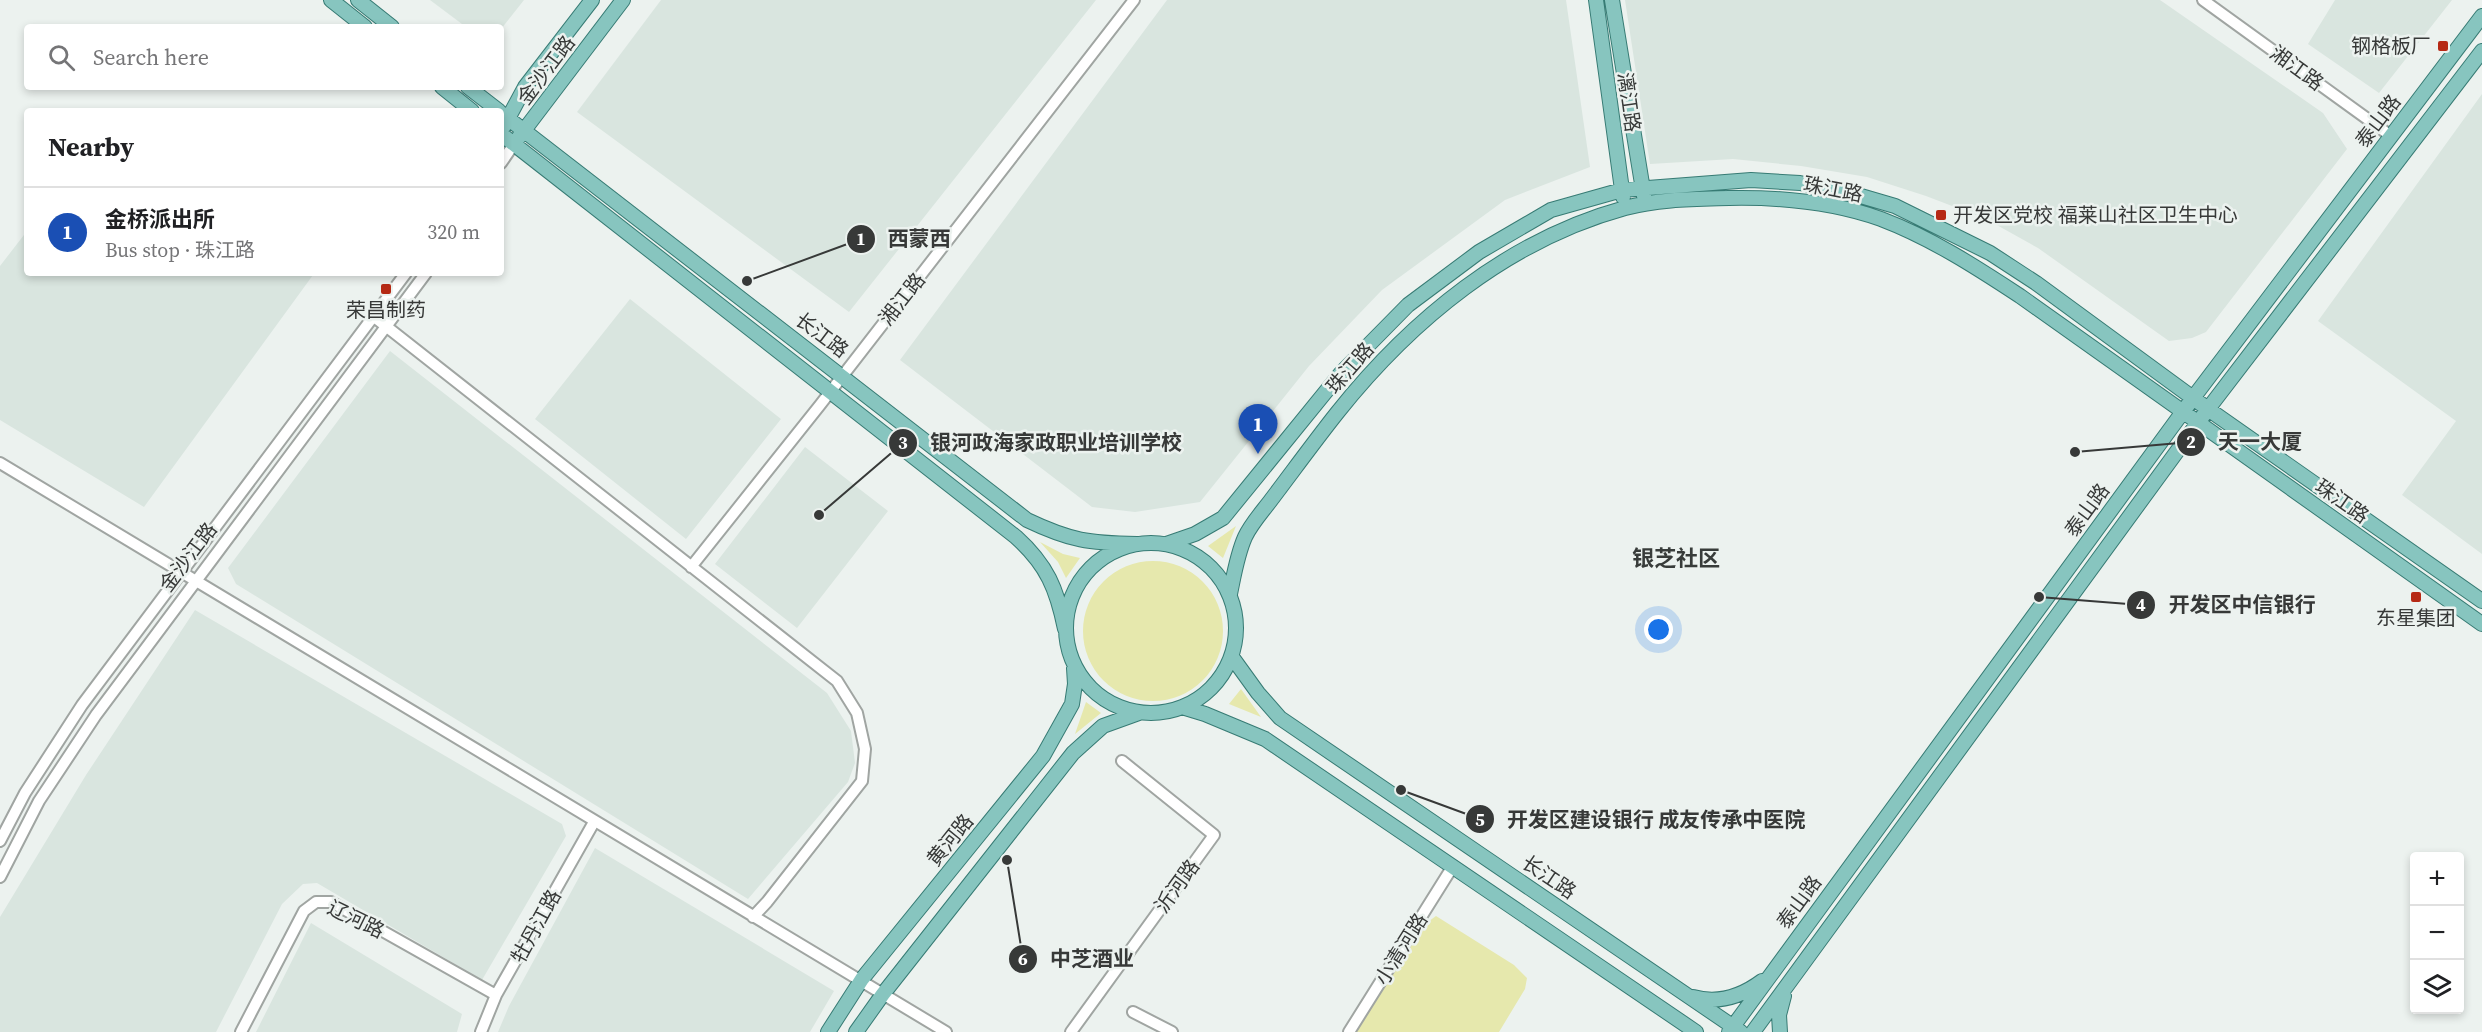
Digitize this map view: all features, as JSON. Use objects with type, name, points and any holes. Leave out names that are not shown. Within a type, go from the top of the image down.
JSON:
[{"type":"main road","points":[[331,0],[361,24]]},
{"type":"main road","points":[[358,0],[388,24]]},
{"type":"main road","name":"金沙江路","points":[[504,112],[592,0]]},
{"type":"main road","name":"金沙江路","points":[[514,144],[623,0]]},
{"type":"main road","name":"漓江路","points":[[1596,0],[1624,208]]},
{"type":"main road","name":"漓江路","points":[[1612,0],[1645,204]]},
{"type":"main road","name":"泰山路","points":[[1734,1030],[1771,974],[2193,398],[2482,16]]},
{"type":"main road","name":"泰山路","points":[[1753,1032],[2208,409],[2482,51]]},
{"type":"main road","points":[[446,90],[468,108]]},
{"type":"main road","name":"长江路","points":[[472,90],[494,108]]},
{"type":"main road","name":"长江路","points":[[504,116],[843,375],[1027,520],[1063,536],[1084,542],[1137,543]]},
{"type":"main road","name":"长江路","points":[[504,136],[1032,552],[1045,568],[1059,599],[1065,629]]},
{"type":"main road","points":[[1166,544],[1195,534],[1223,518],[1341,373],[1408,304],[1479,252],[1551,210],[1622,190],[1761,180],[1800,183],[1854,194],[1895,206],[1990,253],[2036,283],[2208,409],[2482,601]]},
{"type":"main road","name":"珠江路","points":[[1230,594],[1236,560],[1246,534],[1320,434],[1392,350],[1421,322],[1489,272],[1555,233],[1624,208],[1645,204],[1695,199],[1761,198],[1805,201],[1879,219],[1924,238],[1987,274],[2482,624]]},
{"type":"main road","points":[[1137,543],[1166,544],[1183,549],[1208,565],[1230,594],[1236,627],[1232,657],[1222,675],[1208,692],[1182,707],[1153,713],[1139,713],[1122,708],[1101,697],[1087,685],[1073,663],[1068,648],[1065,629],[1067,611],[1080,579],[1101,558],[1117,549],[1137,543]]},
{"type":"main road","name":"长江路","points":[[1232,657],[1258,693],[1280,718],[1682,992],[1734,1030]]},
{"type":"main road","name":"黄河路","points":[[828,1032],[862,980],[1043,756],[1072,704],[1076,684],[1073,663]]},
{"type":"main road","points":[[1182,707],[1265,739],[1696,1032]]},
{"type":"main road","points":[[856,1032],[883,994],[1073,753],[1103,726],[1139,713]]},
{"type":"main road","points":[[1682,992],[1709,1001],[1727,998],[1743,994],[1771,974]]},
{"type":"main road","points":[[1780,1032],[1779,1015],[1787,986]]},
{"type":"main road","points":[[1647,998],[1681,1032]]},
{"type":"street","name":"湘江路","points":[[691,567],[1134,0]]},
{"type":"street","name":"湘江路","points":[[2203,0],[2391,136]]},
{"type":"street","name":"金沙江路","points":[[504,159],[514,144]]},
{"type":"street","name":"金沙江路","points":[[0,841],[25,792],[82,705],[404,276]]},
{"type":"street","name":"金沙江路","points":[[0,877],[39,801],[96,715],[424,276]]},
{"type":"street","points":[[373,316],[837,681],[857,713],[865,749],[862,781],[753,917]]},
{"type":"street","points":[[0,463],[946,1032]]},
{"type":"street","name":"沂河路","points":[[1071,1032],[1214,835],[1122,761]]},
{"type":"street","name":"牡丹江路","points":[[481,1032],[496,995],[594,822]]},
{"type":"street","name":"小清河路","points":[[1349,1032],[1453,866]]},
{"type":"street","name":"辽河路","points":[[241,1032],[304,911],[316,902],[331,902],[496,995]]},
{"type":"street","points":[[1133,1012],[1172,1032]]},
{"type":"shaded area","points":[[430,0],[524,0],[504,25],[462,24]]},
{"type":"shaded area","points":[[661,0],[1096,0],[849,312],[577,112]]},
{"type":"shaded area","points":[[1167,0],[1566,0],[1590,167],[1505,200],[1382,290],[1309,366],[1200,502],[1135,512],[1092,507],[900,360]]},
{"type":"shaded area","points":[[1625,0],[2160,0],[2323,113],[2347,149],[2206,332],[2192,338],[2169,341],[2038,248],[1986,219],[1926,196],[1867,177],[1801,166],[1733,159],[1650,164]]},
{"type":"shaded area","points":[[2335,0],[2452,0],[2379,93],[2308,44]]},
{"type":"shaded area","points":[[2482,94],[2482,554],[2402,495],[2456,421],[2318,321]]},
{"type":"shaded area","points":[[24,235],[24,276],[312,276],[144,507],[0,420],[0,266]]},
{"type":"shaded area","points":[[630,299],[781,419],[686,539],[535,419]]},
{"type":"shaded area","points":[[390,351],[827,693],[851,731],[855,763],[848,782],[748,899],[236,584],[228,568]]},
{"type":"shaded area","points":[[805,447],[888,511],[797,628],[715,564]]},
{"type":"shaded area","points":[[195,610],[562,824],[566,836],[482,980],[317,883],[303,884],[282,904],[216,1032],[0,1032],[0,917],[86,775]]},
{"type":"shaded area","points":[[595,848],[834,991],[810,1032],[498,1032],[509,1006]]},
{"type":"shaded area","points":[[311,923],[462,1014],[457,1032],[256,1032]]},
{"type":"green space","points":[[1236,526],[1223,558],[1208,546]]},
{"type":"green space","points":[[1040,542],[1063,554],[1080,558],[1066,578],[1058,562]]},
{"type":"green space","points":[[1153,561],[1180,567],[1192,573],[1202,582],[1211,592],[1217,604],[1223,631],[1217,658],[1211,670],[1202,680],[1192,689],[1180,695],[1153,701],[1126,695],[1114,689],[1104,680],[1095,670],[1089,658],[1083,631],[1089,604],[1095,592],[1104,582],[1114,573],[1126,567]]},
{"type":"green space","points":[[1241,689],[1261,717],[1229,704]]},
{"type":"green space","points":[[1086,702],[1101,713],[1075,734]]},
{"type":"green space","points":[[1436,916],[1514,965],[1527,978],[1525,989],[1499,1032],[1356,1032],[1425,924]]},
{"type":"place","name":"钢格板厂","points":[[2443,46]]},
{"type":"place","name":"开发区党校 福莱山社区卫生中心","points":[[1941,215]]},
{"type":"place","name":"西蒙西","points":[[747,281]]},
{"type":"place","name":"荣昌制药","points":[[386,289]]},
{"type":"place","name":"天一大厦","points":[[2075,452]]},
{"type":"place","name":"金桥派出所","points":[[1258,454]]},
{"type":"place","name":"银河政海家政职业培训学校","points":[[819,515]]},
{"type":"place","name":"开发区中信银行","points":[[2039,597]]},
{"type":"place","name":"东星集团","points":[[2416,597]]},
{"type":"place","name":"开发区建设银行 成友传承中医院","points":[[1401,790]]},
{"type":"place","name":"中芝酒业","points":[[1007,860]]},
{"type":"district","name":"银芝社区","points":[[1676,558]]}]
